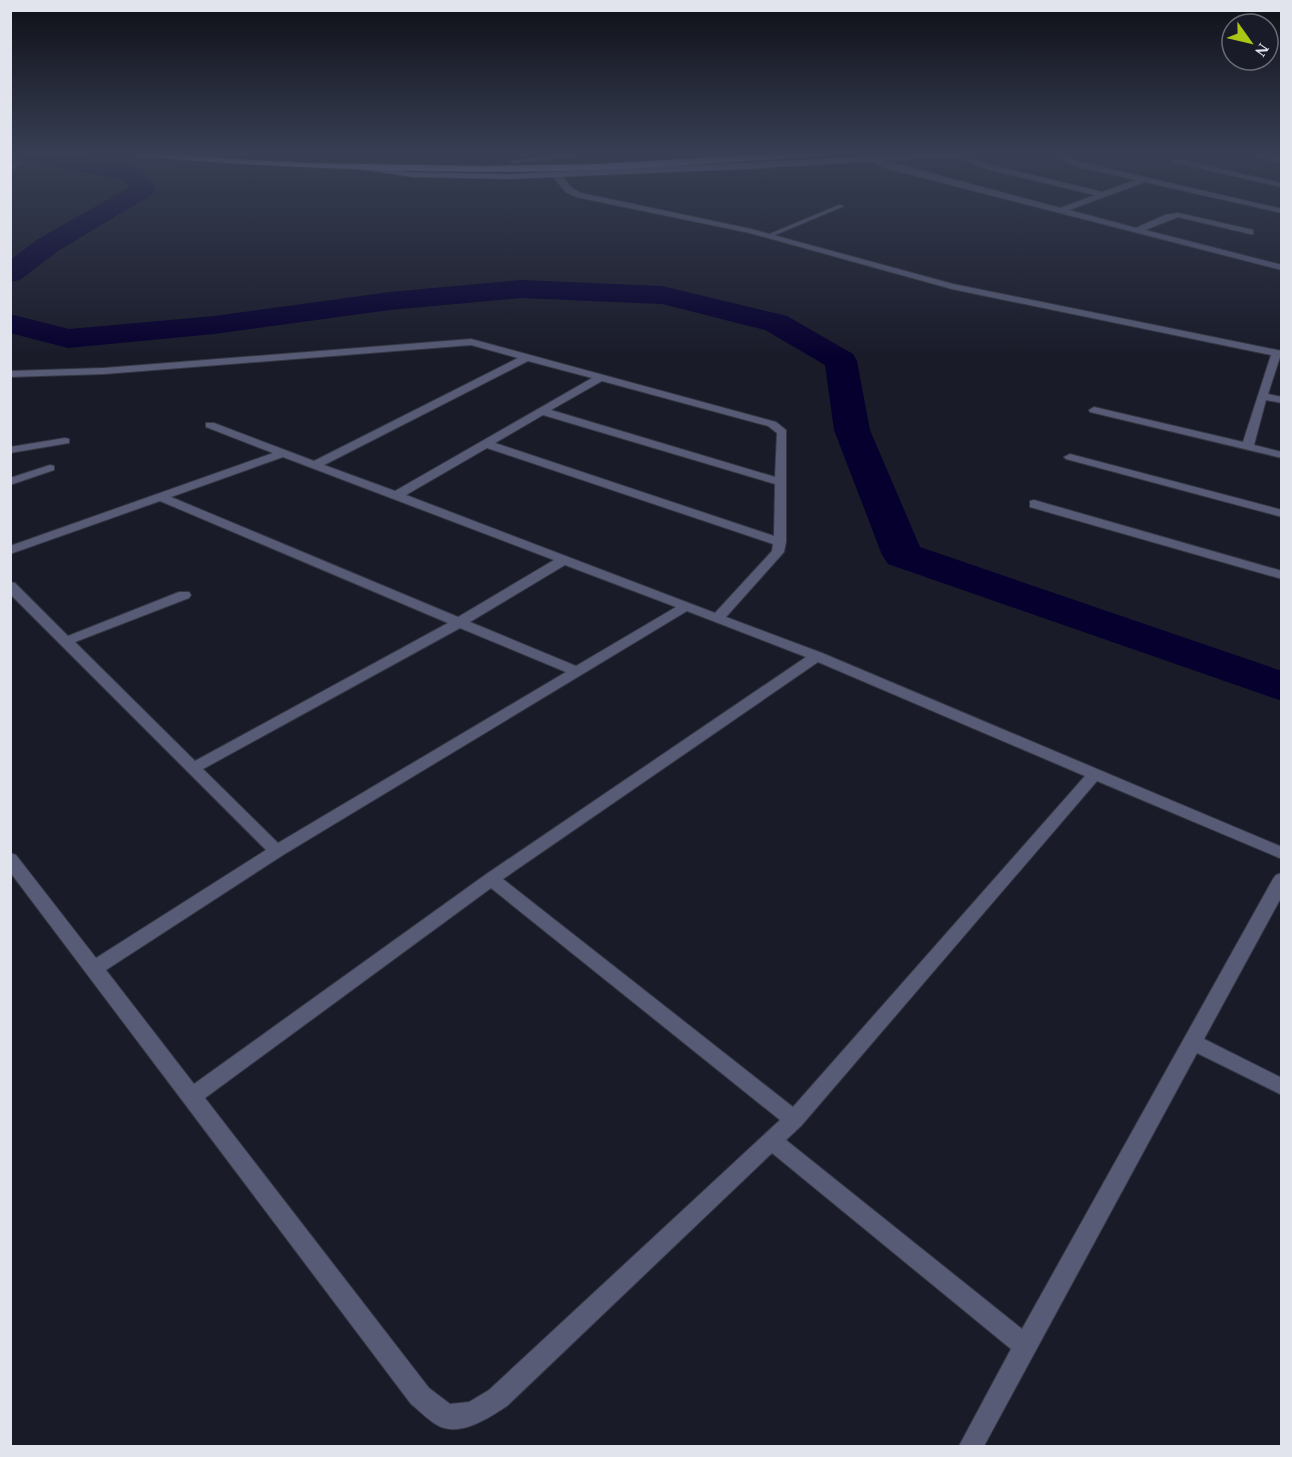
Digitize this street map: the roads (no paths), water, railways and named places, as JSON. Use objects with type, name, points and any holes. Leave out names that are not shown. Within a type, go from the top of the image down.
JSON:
[{"type":"street","points":[[699,221],[768,236],[952,286],[1279,353],[1262,396],[1248,446]]},
{"type":"street","points":[[1098,221],[1281,268]]},
{"type":"street","points":[[1136,231],[1162,221]]},
{"type":"street","points":[[1203,221],[1250,232]]},
{"type":"street","points":[[10,374],[104,371],[460,341],[481,344],[772,424],[782,432],[778,552],[717,619]]},
{"type":"street","points":[[315,465],[528,357]]},
{"type":"street","points":[[396,496],[601,377]]},
{"type":"street","points":[[1262,396],[1281,400]]},
{"type":"street","points":[[1094,410],[1281,455]]},
{"type":"street","points":[[542,411],[781,482]]},
{"type":"street","points":[[210,425],[817,656],[1281,854]]},
{"type":"street","points":[[10,450],[65,441]]},
{"type":"street","points":[[487,444],[780,542]]},
{"type":"street","points":[[10,550],[283,453]]},
{"type":"street","points":[[1070,457],[1281,514]]},
{"type":"street","points":[[10,482],[50,468]]},
{"type":"street","points":[[161,497],[577,672]]},
{"type":"street","points":[[1034,504],[1281,575]]},
{"type":"street","points":[[193,768],[460,622],[564,560]]},
{"type":"street","points":[[10,586],[277,851]]},
{"type":"street","points":[[66,641],[184,595]]},
{"type":"street","points":[[95,968],[277,851],[685,607]]},
{"type":"street","points":[[192,1096],[491,879],[817,656]]},
{"type":"street","points":[[10,859],[420,1396],[446,1417],[473,1414],[498,1398],[794,1120],[1094,775]]},
{"type":"street","points":[[491,879],[794,1120]]},
{"type":"street","points":[[971,1446],[1281,879]]},
{"type":"street","points":[[1192,1042],[1281,1088]]},
{"type":"street","points":[[772,1141],[1026,1347]]},
{"type":"lane","points":[[768,236],[804,221]]},
{"type":"waterway","points":[[10,274],[48,245],[89,221]]},
{"type":"waterway","points":[[10,323],[68,339],[214,325],[390,301],[521,289],[662,295],[776,323],[841,361],[852,430],[903,555],[1282,687]]}]
